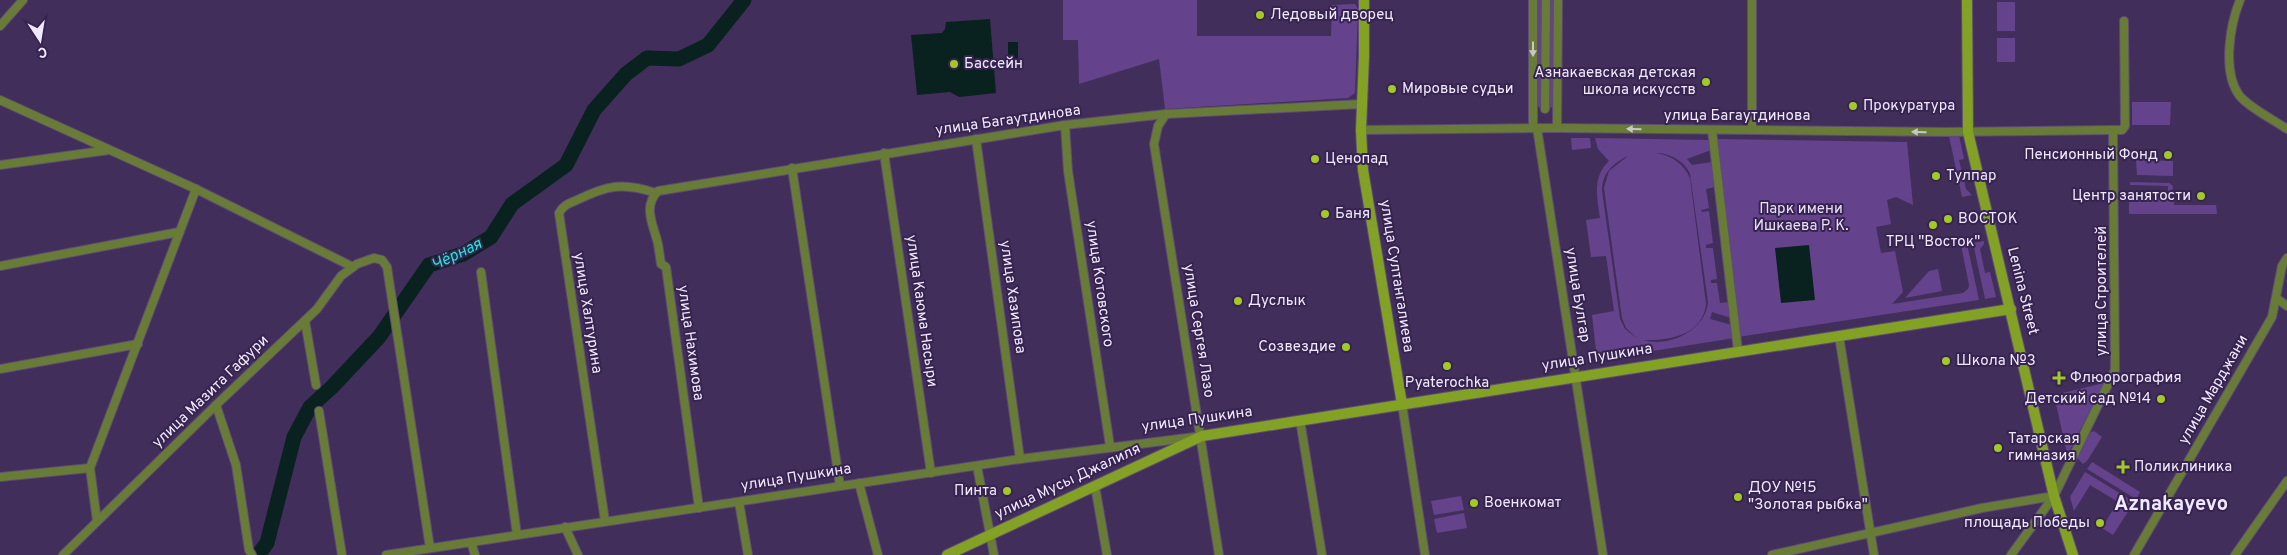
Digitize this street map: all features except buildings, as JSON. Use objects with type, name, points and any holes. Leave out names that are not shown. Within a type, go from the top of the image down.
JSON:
[{"type":"main road","name":"улица Султангалиева","points":[[1364,0],[1361,130],[1363,170],[1402,404]]},
{"type":"main road","name":"Lenina Street","points":[[1967,0],[1968,132],[2054,496],[2070,553]]},
{"type":"main road","name":"улица Пушкина","points":[[1202,436],[2011,309]]},
{"type":"main road","name":"улица Мусы Джалиля","points":[[947,555],[1202,436]]},
{"type":"street","points":[[0,26],[23,0]]},
{"type":"street","name":"улица Булгар","points":[[1533,0],[1535,128],[1603,555]]},
{"type":"street","points":[[1545,109],[1546,0]]},
{"type":"street","points":[[1557,128],[1558,0]]},
{"type":"street","points":[[1752,0],[1752,130]]},
{"type":"street","points":[[2240,0],[2234,18],[2230,54],[2236,89],[2246,101],[2287,129]]},
{"type":"street","points":[[2113,130],[2122,130],[2124,126],[2124,21]]},
{"type":"street","points":[[0,100],[196,189],[353,267]]},
{"type":"street","name":"улица Багаутдинова","points":[[659,191],[884,153],[1065,126],[1166,114],[1362,104]]},
{"type":"street","name":"улица Сергея Лазо","points":[[1166,114],[1158,126],[1154,144],[1202,436],[1219,555]]},
{"type":"street","name":"улица Котовского","points":[[1065,126],[1068,171],[1110,446]]},
{"type":"street","name":"улица Багаутдинова","points":[[1361,130],[1535,128],[1968,132],[2113,130]]},
{"type":"street","points":[[1712,130],[1738,351]]},
{"type":"street","name":"улица Строителей","points":[[2011,555],[2054,496],[2115,370],[2113,130]]},
{"type":"street","name":"улица Хазипова","points":[[976,139],[1020,459]]},
{"type":"street","points":[[0,165],[110,150]]},
{"type":"street","name":"улица Каюма Насыри","points":[[884,153],[931,472]]},
{"type":"street","points":[[792,168],[840,486]]},
{"type":"street","name":"улица Халтурина","points":[[605,521],[559,213],[565,206],[609,187],[630,185],[659,191]]},
{"type":"street","points":[[97,521],[90,468],[196,189]]},
{"type":"street","name":"улица Нахимова","points":[[659,191],[651,204],[650,223],[658,244],[661,264],[666,267],[699,508]]},
{"type":"street","points":[[0,266],[179,232]]},
{"type":"street","name":"улица Марджани","points":[[2134,555],[2272,317],[2282,266],[2287,258]]},
{"type":"street","name":"улица Мазита Гафури","points":[[63,555],[216,405],[305,322],[320,306],[338,279],[353,267],[370,259],[380,259],[386,265],[390,284],[430,548]]},
{"type":"street","points":[[481,272],[517,535]]},
{"type":"street","points":[[2276,298],[2287,306]]},
{"type":"street","points":[[305,322],[316,386]]},
{"type":"street","points":[[1838,336],[1874,555]]},
{"type":"street","points":[[0,369],[138,344]]},
{"type":"street","name":"улица Султангалиева","points":[[1402,404],[1425,555]]},
{"type":"street","points":[[216,405],[236,465],[249,550],[252,555]]},
{"type":"street","points":[[319,411],[342,555]]},
{"type":"street","points":[[1300,420],[1322,555]]},
{"type":"street","name":"улица Пушкина","points":[[386,555],[1020,459],[1110,446],[1202,436]]},
{"type":"street","points":[[976,466],[994,555]]},
{"type":"street","points":[[0,477],[90,468]]},
{"type":"street","points":[[2235,555],[2287,481]]},
{"type":"street","points":[[859,483],[878,555]]},
{"type":"street","points":[[1095,486],[1107,555]]},
{"type":"street","points":[[1772,555],[2020,500],[2054,496]]},
{"type":"street","points":[[739,502],[748,555]]},
{"type":"street","points":[[565,527],[578,555]]},
{"type":"street","points":[[471,542],[475,555]]},
{"type":"green space","points":[[1063,0],[1197,0],[1197,36],[1331,36],[1332,5],[1355,4],[1358,9],[1355,93],[1348,98],[1165,109],[1159,59],[1079,84],[1078,40],[1063,40]]},
{"type":"green space","points":[[1538,0],[1554,0],[1553,106],[1549,109],[1540,108],[1537,105]]},
{"type":"green space","points":[[1997,2],[2015,2],[2015,31],[1997,31]]},
{"type":"green space","points":[[1997,38],[2015,38],[2015,62],[1997,62]]},
{"type":"green space","points":[[2132,102],[2171,102],[2170,125],[2132,125]]},
{"type":"green space","points":[[1959,135],[1964,159],[1959,160],[1966,189],[1972,195],[1962,197],[1949,136]]},
{"type":"green space","points":[[1571,138],[1590,138],[1591,148],[1572,150]]},
{"type":"green space","points":[[1595,138],[1709,140],[1711,150],[1687,159],[1692,165],[1712,162],[1715,187],[1706,189],[1709,208],[1701,210],[1702,212],[1709,211],[1713,243],[1706,245],[1706,248],[1713,248],[1717,279],[1711,280],[1711,283],[1717,283],[1720,303],[1729,302],[1731,318],[1712,312],[1710,319],[1732,325],[1734,338],[1597,360],[1592,315],[1614,311],[1606,256],[1591,257],[1586,220],[1600,218],[1597,195],[1598,181],[1600,174],[1609,161],[1598,149]],"holes":[[[1656,153],[1666,154],[1684,165],[1690,174],[1708,302],[1706,312],[1699,323],[1706,304],[1690,178],[1684,168],[1676,161]],[[1628,156],[1609,171],[1604,188],[1622,318],[1626,328],[1638,339],[1625,329],[1620,319],[1602,191],[1604,179],[1609,169]],[[1689,331],[1684,334],[1664,341],[1653,342],[1643,340],[1674,337]]]},
{"type":"green space","name":"Парк имени Ишкаева Р. К.","points":[[1716,139],[1907,142],[1913,205],[1896,197],[1887,200],[1891,224],[1876,227],[1881,253],[1895,251],[1903,292],[1892,304],[1963,293],[1968,289],[1969,285],[1960,240],[1966,239],[1979,300],[1738,337]]},
{"type":"green space","points":[[2136,160],[2173,161],[2173,176],[2137,175]]},
{"type":"green space","points":[[2130,182],[2169,183],[2173,186],[2172,191],[2168,191],[2168,186],[2130,185]]},
{"type":"green space","points":[[2129,195],[2173,195],[2174,205],[2216,205],[2217,214],[2129,214]]},
{"type":"green space","points":[[1984,241],[1980,249],[1985,273],[1990,272],[1996,297],[1985,299],[1973,243]]},
{"type":"green space","points":[[1938,269],[1942,291],[1905,298],[1929,271]]},
{"type":"green space","points":[[2104,383],[2069,452],[2067,453],[2054,395]]},
{"type":"green space","points":[[2094,431],[2102,437],[2087,461],[2083,464],[2077,458],[2089,433]]},
{"type":"green space","points":[[2092,462],[2140,492],[2136,499],[2087,469]]},
{"type":"green space","points":[[2085,472],[2134,502],[2130,509],[2090,485],[2074,511],[2070,497]]},
{"type":"green space","points":[[1461,496],[1464,510],[1434,515],[1431,501]]},
{"type":"green space","points":[[2117,503],[2129,510],[2113,535],[2102,528]]},
{"type":"green space","points":[[1464,513],[1467,528],[1437,533],[1434,519]]},
{"type":"shaded area","name":"Бассейн","points":[[990,19],[996,93],[959,97],[950,92],[917,95],[911,35],[942,33],[946,22]]},
{"type":"shaded area","points":[[1008,42],[1018,42],[1018,59],[1008,59]]},
{"type":"shaded area","points":[[1809,245],[1815,300],[1781,303],[1775,248]]},
{"type":"waterway","name":"Чёрная","points":[[258,555],[267,543],[294,437],[310,407],[332,387],[379,337],[429,265],[463,254],[491,237],[512,204],[566,165],[594,110],[626,74],[647,58],[679,59],[708,45],[744,0]]},
{"type":"place","name":"Ледовый дворец","points":[[1260,15]]},
{"type":"place","name":"Бассейн","points":[[954,64]]},
{"type":"place","name":"Азнакаевская детская школа искусств","points":[[1706,82]]},
{"type":"place","name":"Мировые судьи","points":[[1392,89]]},
{"type":"place","name":"Прокуратура","points":[[1853,106]]},
{"type":"place","name":"Пенсионный Фонд","points":[[2168,155]]},
{"type":"place","name":"Ценопад","points":[[1315,159]]},
{"type":"place","name":"Тулпар","points":[[1936,176]]},
{"type":"place","name":"Центр занятости","points":[[2201,196]]},
{"type":"place","name":"Баня","points":[[1325,214]]},
{"type":"place","name":"ВОСТОК","points":[[1948,219]]},
{"type":"place","name":"ТРЦ \"Восток\"","points":[[1933,225]]},
{"type":"place","name":"Дуслык","points":[[1238,301]]},
{"type":"place","name":"Созвездие","points":[[1346,347]]},
{"type":"place","name":"Школа №3","points":[[1946,361]]},
{"type":"place","name":"Pyaterochka","points":[[1447,366]]},
{"type":"place","name":"Флюорография","points":[[2059,378]]},
{"type":"place","name":"Детский сад №14","points":[[2161,399]]},
{"type":"place","name":"Татарская гимназия","points":[[1998,448]]},
{"type":"place","name":"Поликлиника","points":[[2123,467]]},
{"type":"place","name":"Пинта","points":[[1007,491]]},
{"type":"place","name":"ДОУ №15 \"Золотая рыбка\"","points":[[1738,497]]},
{"type":"place","name":"Военкомат","points":[[1474,503]]},
{"type":"place","name":"площадь Победы","points":[[2100,523]]},
{"type":"district","name":"Aznakayevo","points":[[2171,505]]}]
